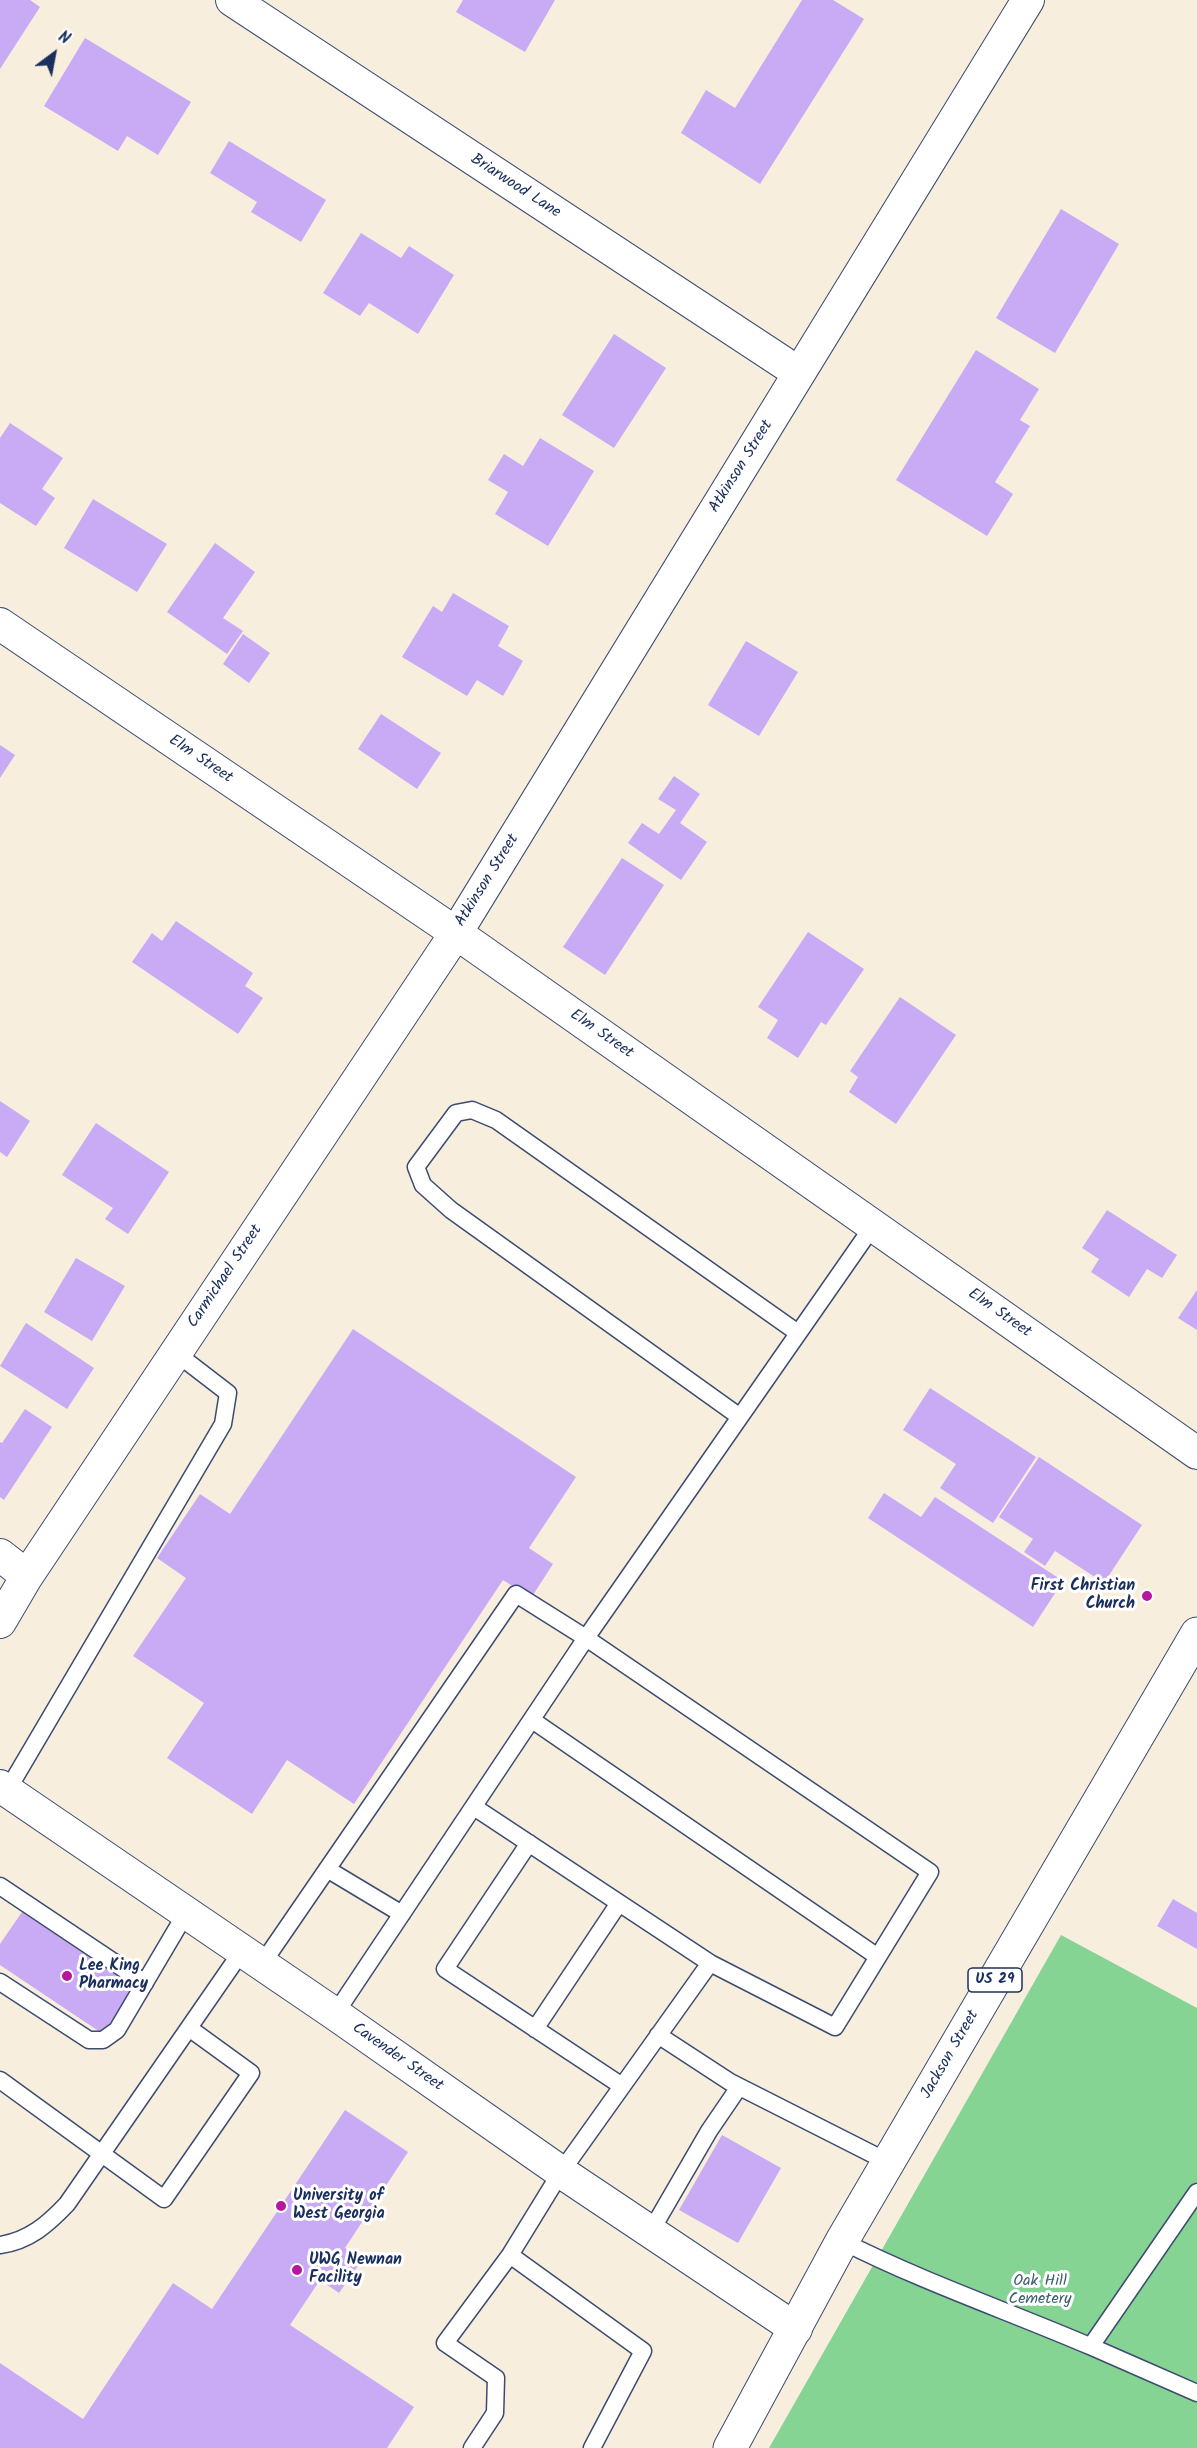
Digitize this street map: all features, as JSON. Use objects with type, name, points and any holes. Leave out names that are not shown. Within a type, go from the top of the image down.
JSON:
[{"type":"main road","name":"Jackson Street","points":[[730,2448],[842,2241],[1197,1634]]},
{"type":"street","name":"Briarwood Lane","points":[[232,0],[799,373]]},
{"type":"street","name":"Atkinson Street","points":[[456,933],[1028,0]]},
{"type":"street","name":"Elm Street","points":[[0,624],[456,933],[1197,1453]]},
{"type":"street","name":"Carmichael Street","points":[[0,1622],[27,1576],[456,933]]},
{"type":"street","points":[[0,1555],[27,1576]]},
{"type":"street","name":"Cavender Street","points":[[4,1788],[335,2014],[561,2172],[796,2329]]},
{"type":"lane","points":[[740,1417],[451,1210],[423,1185],[416,1167],[456,1113],[472,1110],[496,1120],[798,1333]]},
{"type":"lane","points":[[335,2014],[586,1638],[873,1226]]},
{"type":"lane","points":[[4,1788],[223,1424],[228,1393],[176,1353]]},
{"type":"lane","points":[[0,2245],[24,2239],[45,2227],[67,2204],[189,2028],[327,1869],[516,1594],[586,1638],[930,1872],[835,2027],[710,1963],[474,1808]]},
{"type":"lane","points":[[532,1720],[878,1957]]},
{"type":"lane","points":[[529,1843],[445,1969],[622,2086]]},
{"type":"lane","points":[[327,1869],[402,1914]]},
{"type":"lane","points":[[0,1886],[145,1983]]},
{"type":"lane","points":[[0,1886],[0,1902]]},
{"type":"lane","points":[[535,2029],[619,1903]]},
{"type":"lane","points":[[0,1982],[89,2040],[103,2040],[117,2030],[186,1913]]},
{"type":"lane","points":[[472,2448],[495,2413],[496,2378],[445,2343],[510,2255],[561,2172],[710,1963]]},
{"type":"lane","points":[[0,2080],[164,2199],[251,2073],[189,2028]]},
{"type":"lane","points":[[658,2035],[739,2086],[888,2162]]},
{"type":"lane","points":[[651,2231],[709,2131],[739,2086]]},
{"type":"lane","points":[[1091,2346],[1197,2192]]},
{"type":"lane","points":[[842,2241],[983,2304],[1091,2346],[1197,2393]]},
{"type":"lane","points":[[510,2255],[643,2351],[592,2448]]},
{"type":"green space","name":"Oak Hill Cemetery","points":[[1061,1935],[1197,2008],[1197,2448],[769,2448]]},
{"type":"building","points":[[0,0],[30,0],[40,7],[0,69]]},
{"type":"building","points":[[463,0],[555,0],[525,52],[456,12]]},
{"type":"building","points":[[802,0],[833,0],[864,19],[760,184],[681,133],[706,90],[735,108]]},
{"type":"building","points":[[85,38],[191,102],[158,155],[127,136],[118,151],[44,106]]},
{"type":"building","points":[[229,141],[326,200],[301,242],[251,212],[257,202],[210,173]]},
{"type":"building","points":[[1061,209],[1119,244],[1055,353],[996,318]]},
{"type":"building","points":[[361,233],[401,258],[409,246],[454,275],[418,334],[369,303],[360,316],[323,293]]},
{"type":"building","points":[[614,334],[666,368],[614,448],[562,415]]},
{"type":"building","points":[[976,350],[1039,389],[1020,420],[1030,426],[995,482],[1013,494],[987,536],[896,480]]},
{"type":"building","points":[[10,423],[63,458],[42,489],[55,498],[36,526],[0,503],[0,438]]},
{"type":"building","points":[[540,438],[594,471],[548,546],[495,514],[508,492],[488,480],[504,454],[523,466]]},
{"type":"building","points":[[93,499],[167,544],[137,592],[64,548]]},
{"type":"building","points":[[215,543],[255,572],[223,618],[243,631],[227,654],[167,612]]},
{"type":"building","points":[[453,593],[509,626],[498,646],[523,661],[503,696],[477,680],[467,696],[402,657],[433,606],[442,612]]},
{"type":"building","points":[[243,634],[270,653],[249,683],[223,664]]},
{"type":"building","points":[[746,641],[798,672],[759,736],[708,705]]},
{"type":"building","points":[[381,714],[441,753],[417,789],[358,749]]},
{"type":"building","points":[[0,745],[15,755],[0,778]]},
{"type":"building","points":[[674,776],[700,794],[680,823],[707,842],[681,880],[628,843],[642,823],[659,834],[676,810],[658,799]]},
{"type":"building","points":[[622,858],[664,885],[605,975],[563,947]]},
{"type":"building","points":[[176,921],[253,973],[245,986],[263,998],[238,1034],[132,962],[152,933],[162,941]]},
{"type":"building","points":[[808,932],[864,969],[826,1025],[821,1022],[798,1058],[767,1038],[778,1020],[758,1007]]},
{"type":"building","points":[[900,997],[956,1035],[896,1124],[849,1092],[858,1077],[850,1071]]},
{"type":"building","points":[[0,1101],[30,1121],[7,1157],[0,1152]]},
{"type":"building","points":[[96,1123],[169,1172],[128,1234],[105,1219],[113,1208],[62,1175]]},
{"type":"building","points":[[1107,1210],[1177,1255],[1162,1278],[1147,1269],[1129,1297],[1091,1272],[1099,1259],[1082,1248]]},
{"type":"building","points":[[76,1258],[125,1286],[92,1341],[44,1312]]},
{"type":"building","points":[[1197,1290],[1197,1330],[1178,1318]]},
{"type":"building","points":[[26,1323],[94,1368],[67,1409],[0,1366]]},
{"type":"building","points":[[353,1329],[576,1477],[529,1548],[553,1564],[531,1598],[503,1580],[354,1804],[287,1760],[252,1814],[167,1758],[204,1703],[133,1656],[186,1578],[157,1558],[200,1494],[230,1514]]},
{"type":"building","points":[[930,1388],[1036,1457],[993,1523],[940,1488],[956,1464],[903,1430]]},
{"type":"building","points":[[25,1409],[52,1427],[4,1500],[0,1497],[0,1442],[2,1443]]},
{"type":"building","points":[[1039,1457],[1142,1525],[1104,1583],[1055,1551],[1045,1566],[1024,1552],[1033,1539],[999,1517]]},
{"type":"building","points":[[884,1493],[921,1517],[935,1497],[1063,1581],[1033,1627],[868,1518]]},
{"type":"building","points":[[1173,1899],[1197,1913],[1197,1949],[1157,1926]]},
{"type":"building","name":"Lee King Pharmacy","points":[[22,1912],[134,1987],[103,2034],[0,1965],[0,1944]]},
{"type":"building","name":"UWG Newnan Facility","points":[[345,2110],[408,2152],[345,2248],[362,2260],[339,2293],[320,2280],[290,2325],[414,2407],[387,2448],[0,2448],[0,2363],[83,2419],[173,2283],[212,2309]]},
{"type":"building","points":[[722,2135],[781,2168],[738,2243],[679,2210]]},
{"type":"place","name":"First Christian Church","points":[[1147,1596]]},
{"type":"place","name":"Lee King Pharmacy","points":[[67,1976]]},
{"type":"place","name":"University of West Georgia","points":[[281,2206]]},
{"type":"place","name":"UWG Newnan Facility","points":[[297,2270]]}]
